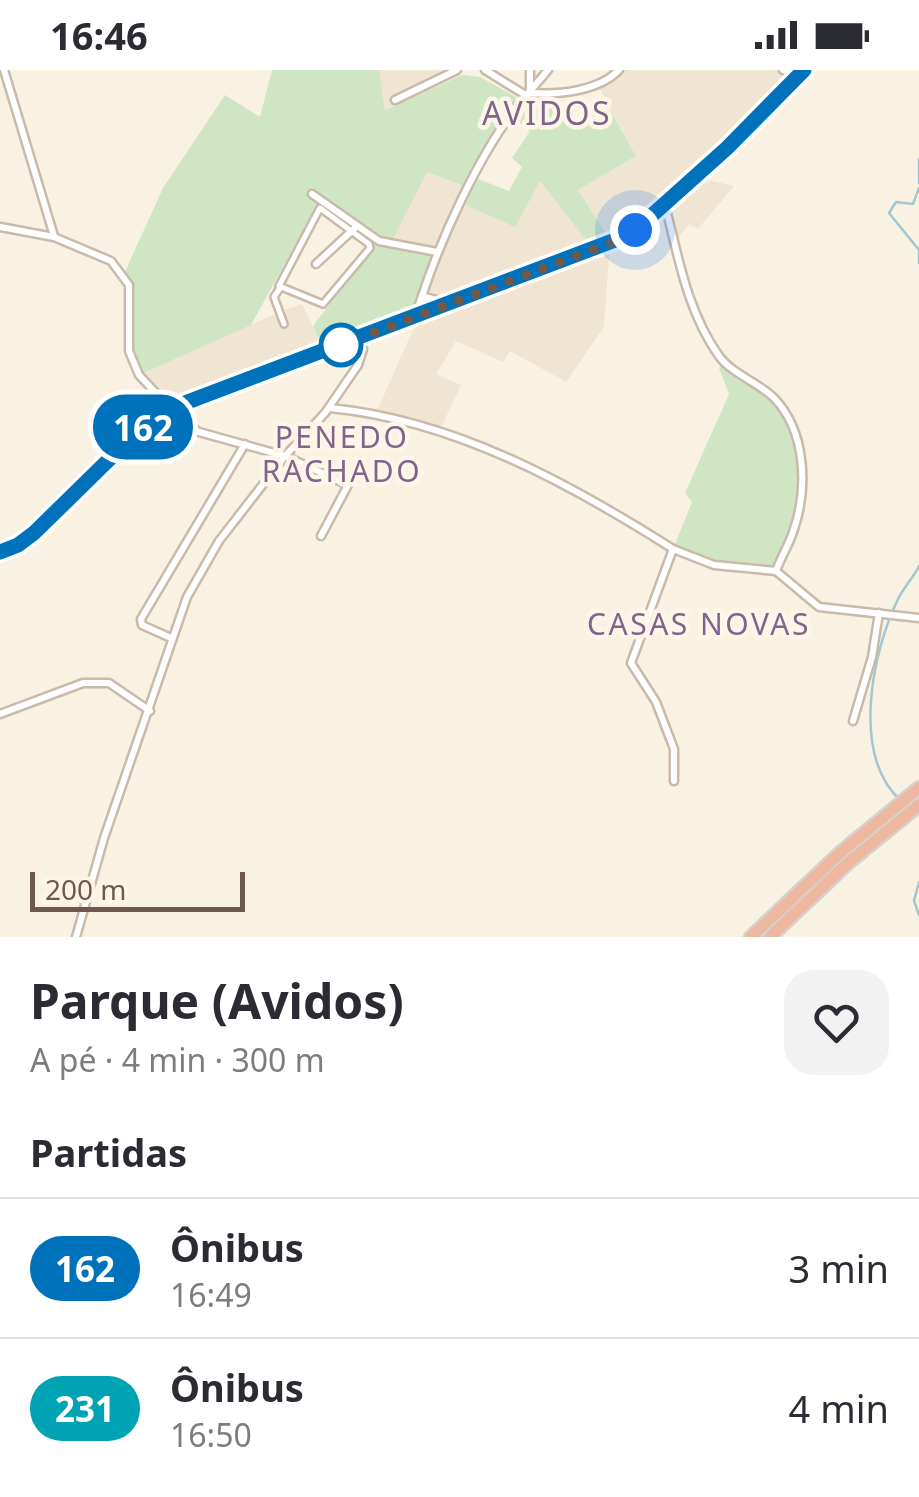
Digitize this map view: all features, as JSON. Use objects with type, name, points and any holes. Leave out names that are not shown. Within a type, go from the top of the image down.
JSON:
[{"type":"highway","points":[[770,937],[919,788]]},
{"type":"highway","points":[[751,937],[845,858],[919,805]]},
{"type":"main road","points":[[0,552],[34,533],[130,439],[169,409],[621,239],[727,148],[801,73]]},
{"type":"street","points":[[4,70],[54,238]]},
{"type":"street","points":[[395,100],[457,70]]},
{"type":"street","points":[[485,70],[529,95],[570,92],[609,79],[619,70]]},
{"type":"street","points":[[529,95],[530,70]]},
{"type":"street","points":[[416,316],[437,252],[491,148],[519,104],[548,70]]},
{"type":"street","points":[[783,70],[801,73]]},
{"type":"street","points":[[280,288],[323,304],[370,248],[355,229],[312,194]]},
{"type":"street","points":[[665,204],[688,297],[713,348],[723,362],[774,398],[794,432],[801,461],[802,497],[794,532],[776,571]]},
{"type":"street","points":[[284,324],[274,297],[320,208],[378,241],[437,252]]},
{"type":"street","points":[[0,226],[54,238],[111,261],[129,285],[129,351],[139,375],[184,423],[199,432],[285,456],[348,485],[321,536]]},
{"type":"street","points":[[316,264],[355,229]]},
{"type":"street","points":[[422,296],[442,306]]},
{"type":"street","points":[[76,937],[104,838],[187,597],[220,541],[285,456],[329,408],[361,358],[361,337]]},
{"type":"street","points":[[329,408],[400,418],[508,457],[673,548],[714,565],[776,571],[819,607],[919,618]]},
{"type":"street","points":[[171,638],[142,625],[141,619],[244,444]]},
{"type":"street","points":[[673,548],[632,663],[656,702],[674,749],[674,781]]},
{"type":"street","points":[[852,721],[872,657],[879,613]]},
{"type":"street","points":[[0,714],[83,683],[110,683],[150,711]]},
{"type":"shaded area","points":[[379,70],[462,70],[385,110]]},
{"type":"shaded area","points":[[619,70],[804,70],[702,172],[708,180],[734,186],[698,229],[689,224],[675,243],[665,206],[610,243],[604,327],[566,382],[510,351],[503,362],[456,341],[436,374],[461,385],[439,432],[376,413],[420,314],[441,306],[422,296],[391,244],[427,171],[470,188],[462,204],[515,226],[540,181],[593,249],[612,241],[578,190],[636,156],[597,83]]},
{"type":"shaded area","points":[[302,304],[324,351],[169,409],[139,375],[275,314],[278,321],[286,318],[284,310]]},
{"type":"green space","points":[[272,70],[379,70],[385,110],[462,75],[480,77],[518,98],[470,188],[427,172],[391,243],[437,252],[415,316],[324,351],[313,326],[378,241],[320,200],[251,325],[139,375],[129,351],[129,285],[123,276],[163,188],[225,95],[260,117]]},
{"type":"green space","points":[[540,99],[575,121],[611,111],[636,156],[578,190],[606,233],[586,240],[540,181],[515,227],[465,205],[478,179],[509,191],[522,167],[512,158],[530,131],[514,119],[527,101]]},
{"type":"green space","points":[[723,362],[774,398],[786,415],[801,461],[802,497],[776,571],[714,565],[673,549],[692,502],[685,493],[729,394],[719,368]]},
{"type":"waterway","points":[[919,159],[919,183]]},
{"type":"waterway","points":[[919,188],[913,204],[896,202],[889,213],[919,250],[919,263]]},
{"type":"waterway","points":[[900,800],[875,757],[871,702],[874,674],[889,621],[919,566]]},
{"type":"waterway","points":[[919,882],[914,901],[919,915]]},
{"type":"bus line","name":"162","points":[[0,552],[34,533],[130,439],[169,409],[631,234],[727,148],[804,70]]},
{"type":"district","name":"AVIDOS","points":[[547,112]]},
{"type":"district","name":"PENEDO RACHADO","points":[[342,453]]},
{"type":"district","name":"CASAS NOVAS","points":[[699,623]]},
{"type":"route","points":[[341,345],[621,239],[635,230]]}]
